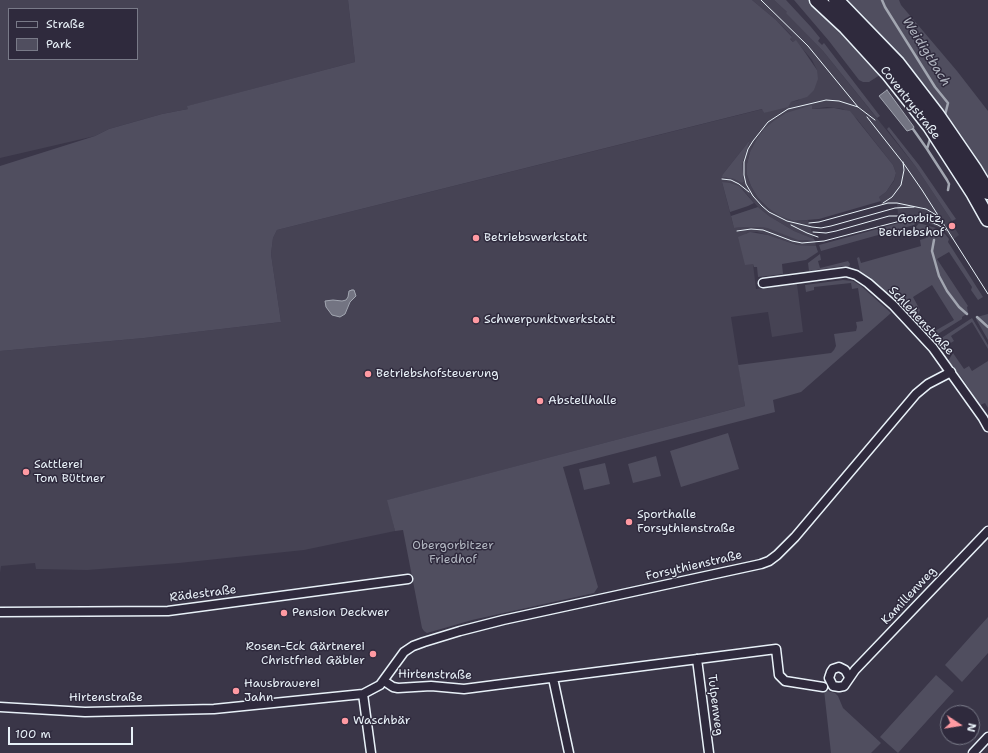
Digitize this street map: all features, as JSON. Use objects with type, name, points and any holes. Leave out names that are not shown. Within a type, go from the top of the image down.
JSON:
[{"type":"highway","name":"Coventrystraße","points":[[817,0],[846,27],[888,73],[930,126],[988,218]]},
{"type":"highway","name":"Coventrystraße","points":[[836,0],[897,63],[937,115],[988,192]]},
{"type":"street","name":"Schlehenstraße","points":[[763,283],[846,272],[856,275],[868,283],[893,305],[933,348],[984,418],[988,427]]},
{"type":"street","name":"Forsythienstraße","points":[[384,681],[404,652],[413,646],[431,640],[503,620],[769,561],[795,537],[916,394],[928,384],[950,372]]},
{"type":"street","name":"Kamillenweg","points":[[848,678],[988,531]]},
{"type":"street","name":"Rädestraße","points":[[0,612],[168,611],[408,579]]},
{"type":"street","name":"Hirtenstraße","points":[[0,706],[85,712],[214,709],[363,694],[380,685],[384,681],[393,687],[398,688],[431,686],[464,689],[776,649],[779,676],[785,681],[823,687]]},
{"type":"street","name":"Tulpenweg","points":[[697,659],[709,753]]},
{"type":"street","points":[[553,678],[569,753]]},
{"type":"street","points":[[363,694],[371,753]]},
{"type":"street","points":[[973,753],[988,737]]},
{"type":"shaded area","points":[[0,0],[348,0],[355,62],[188,106],[188,109],[162,114],[109,129],[95,136],[0,158]]},
{"type":"shaded area","points":[[752,0],[774,0],[823,51],[916,167],[952,221],[951,222],[959,235],[952,240],[943,229],[930,224],[917,221],[899,223],[897,204],[882,205],[879,197],[886,192],[894,181],[896,173],[893,165],[857,119],[843,109],[827,107],[812,109],[812,105],[750,152],[747,164],[747,175],[758,198],[767,208],[794,221],[808,220],[814,239],[794,231],[769,216],[758,207],[743,190],[722,182],[734,228],[751,226],[767,228],[806,241],[815,241],[816,246],[797,245],[757,232],[746,233],[753,264],[756,289],[797,284],[803,332],[772,337],[768,312],[731,317],[745,406],[388,500],[395,531],[304,550],[179,563],[87,570],[36,569],[35,563],[1,566],[0,573],[0,351],[144,338],[281,322],[271,254],[273,238],[277,230],[763,109],[764,113],[799,100],[817,70],[812,60],[796,41],[793,42],[790,38],[792,36]],"holes":[[[750,140],[742,165],[743,183],[734,179],[723,177],[723,174]]]},
{"type":"green space","points":[[348,0],[752,0],[776,20],[792,37],[790,39],[793,42],[796,40],[817,70],[818,79],[814,90],[807,97],[791,102],[788,107],[764,113],[762,109],[277,230],[273,238],[271,254],[281,322],[144,338],[0,351],[0,166],[95,136],[109,129],[162,114],[188,109],[187,106],[355,62]]},
{"type":"green space","points":[[774,0],[786,0],[811,27],[820,38],[818,41],[822,45],[824,43],[880,116],[877,118],[823,51]]},
{"type":"green space","points":[[794,0],[811,0],[880,72],[880,75],[869,82],[859,80],[829,41]]},
{"type":"green space","points":[[843,0],[899,0],[901,5],[957,71],[988,111],[988,181],[926,94],[929,90],[921,81],[919,83]]},
{"type":"green space","points":[[812,105],[812,109],[834,108],[850,111],[893,165],[896,173],[894,180],[886,192],[879,197],[881,201],[819,219],[794,221],[780,216],[768,208],[758,198],[747,175],[747,164],[750,152],[757,139],[764,129],[786,113]]},
{"type":"green space","points":[[889,127],[919,165],[956,219],[952,221],[916,167],[887,129]]},
{"type":"green space","points":[[750,140],[742,164],[744,182],[742,183],[734,179],[722,177],[723,174]]},
{"type":"green space","points":[[722,182],[739,186],[754,203],[730,212]]},
{"type":"green space","points":[[758,207],[769,216],[794,231],[814,239],[815,241],[798,240],[767,228],[734,228],[731,216]]},
{"type":"green space","points":[[917,221],[914,225],[821,251],[819,245],[899,223]]},
{"type":"green space","points":[[919,223],[936,228],[945,234],[949,239],[948,242],[983,297],[978,300],[971,290],[972,287],[949,252],[937,259],[968,306],[968,313],[962,317],[962,319],[933,337],[921,324],[926,320],[933,332],[954,320],[932,285],[913,297],[920,310],[919,313],[912,317],[883,289],[860,271],[857,258],[859,257],[861,263],[921,246],[920,240],[926,238],[924,231],[918,233],[916,227]]},
{"type":"green space","points":[[750,232],[768,235],[797,245],[816,246],[818,252],[806,260],[782,264],[783,274],[758,277],[757,267],[754,267],[753,264],[745,265],[738,237]]},
{"type":"green space","points":[[820,254],[821,260],[818,261],[820,268],[848,261],[850,264],[849,267],[844,266],[809,271],[808,263]]},
{"type":"green space","name":"Obergorbitzer Friedhof","points":[[843,280],[853,281],[861,286],[891,313],[801,392],[773,400],[775,412],[563,467],[598,587],[594,593],[472,620],[427,633],[424,631],[422,628],[403,530],[395,531],[387,500],[745,406],[738,365],[831,353],[836,346],[834,334],[856,331],[856,322],[863,321],[858,288],[852,289],[851,283],[814,287],[814,290],[806,292],[805,285]]},
{"type":"green space","points":[[988,314],[988,340],[976,319],[977,317]]},
{"type":"green space","points":[[972,318],[988,345],[988,349],[972,322],[951,336],[954,341],[947,345],[944,350],[937,341]]},
{"type":"green space","points":[[953,353],[964,369],[969,366],[972,371],[988,361],[988,408],[985,403],[980,405],[962,378],[948,361]]},
{"type":"green space","points":[[728,433],[739,469],[681,487],[670,451]]},
{"type":"green space","points":[[656,456],[661,476],[633,483],[628,464]]},
{"type":"green space","points":[[605,463],[610,484],[584,490],[579,469]]},
{"type":"green space","points":[[988,617],[988,653],[962,682],[945,665]]},
{"type":"green space","points":[[936,675],[954,691],[898,753],[880,737]]},
{"type":"green space","points":[[824,690],[835,693],[838,696],[843,708],[881,743],[871,753],[831,753]]},
{"type":"water","points":[[887,90],[914,127],[913,129],[907,131],[879,96]]},
{"type":"water","points":[[354,290],[356,296],[350,302],[345,314],[340,317],[332,315],[326,307],[325,301],[346,300],[349,291]]},
{"type":"waterway","name":"Weidigtbach","points":[[882,0],[935,87],[948,103],[945,115]]},
{"type":"waterway","points":[[913,129],[927,149]]},
{"type":"waterway","name":"Weidigtbach","points":[[930,139],[927,149],[947,180],[949,184],[948,190]]},
{"type":"waterway","name":"Weidigtbach","points":[[934,240],[932,251],[939,276],[947,291],[959,307],[967,314]]},
{"type":"waterway","name":"Weidigtbach","points":[[977,317],[988,327]]},
{"type":"tram line","points":[[761,0],[808,46],[858,107]]},
{"type":"tram line","points":[[875,120],[858,107],[839,101],[826,100],[788,109],[768,122],[748,149],[744,162],[746,184],[753,196],[769,212],[787,221],[812,227],[821,228],[895,208],[914,207]]},
{"type":"tram line","points":[[867,117],[904,164],[922,190],[988,294]]},
{"type":"tram line","points":[[883,203],[892,197],[901,185],[904,170],[903,162]]},
{"type":"tram line","points":[[722,179],[731,180],[749,192]]},
{"type":"tram line","points":[[809,223],[819,222],[888,203],[897,203],[926,209],[938,216]]},
{"type":"tram line","points":[[813,232],[826,233],[889,216],[903,216]]},
{"type":"tram line","points":[[737,231],[751,229],[763,230],[792,241],[802,243],[824,241],[904,220],[927,221],[946,230]]},
{"type":"tram line","points":[[791,225],[818,237]]},
{"type":"place","name":"Gorbitz, Betriebshof","points":[[952,226]]},
{"type":"place","name":"Betriebswerkstatt","points":[[476,238]]},
{"type":"place","name":"Schwerpunktwerkstatt","points":[[476,320]]},
{"type":"place","name":"Betriebshofsteuerung","points":[[368,374]]},
{"type":"place","name":"Abstellhalle","points":[[540,401]]},
{"type":"place","name":"Sattlerei Tom Büttner","points":[[26,472]]},
{"type":"place","name":"Sporthalle Forsythienstraße","points":[[629,522]]},
{"type":"place","name":"Pension Deckwer","points":[[284,613]]},
{"type":"place","name":"Rosen-Eck Gärtnerei Christfried Gäbler","points":[[373,654]]},
{"type":"place","name":"Hausbrauerei Jahn","points":[[236,691]]},
{"type":"place","name":"Waschbär","points":[[345,721]]}]
